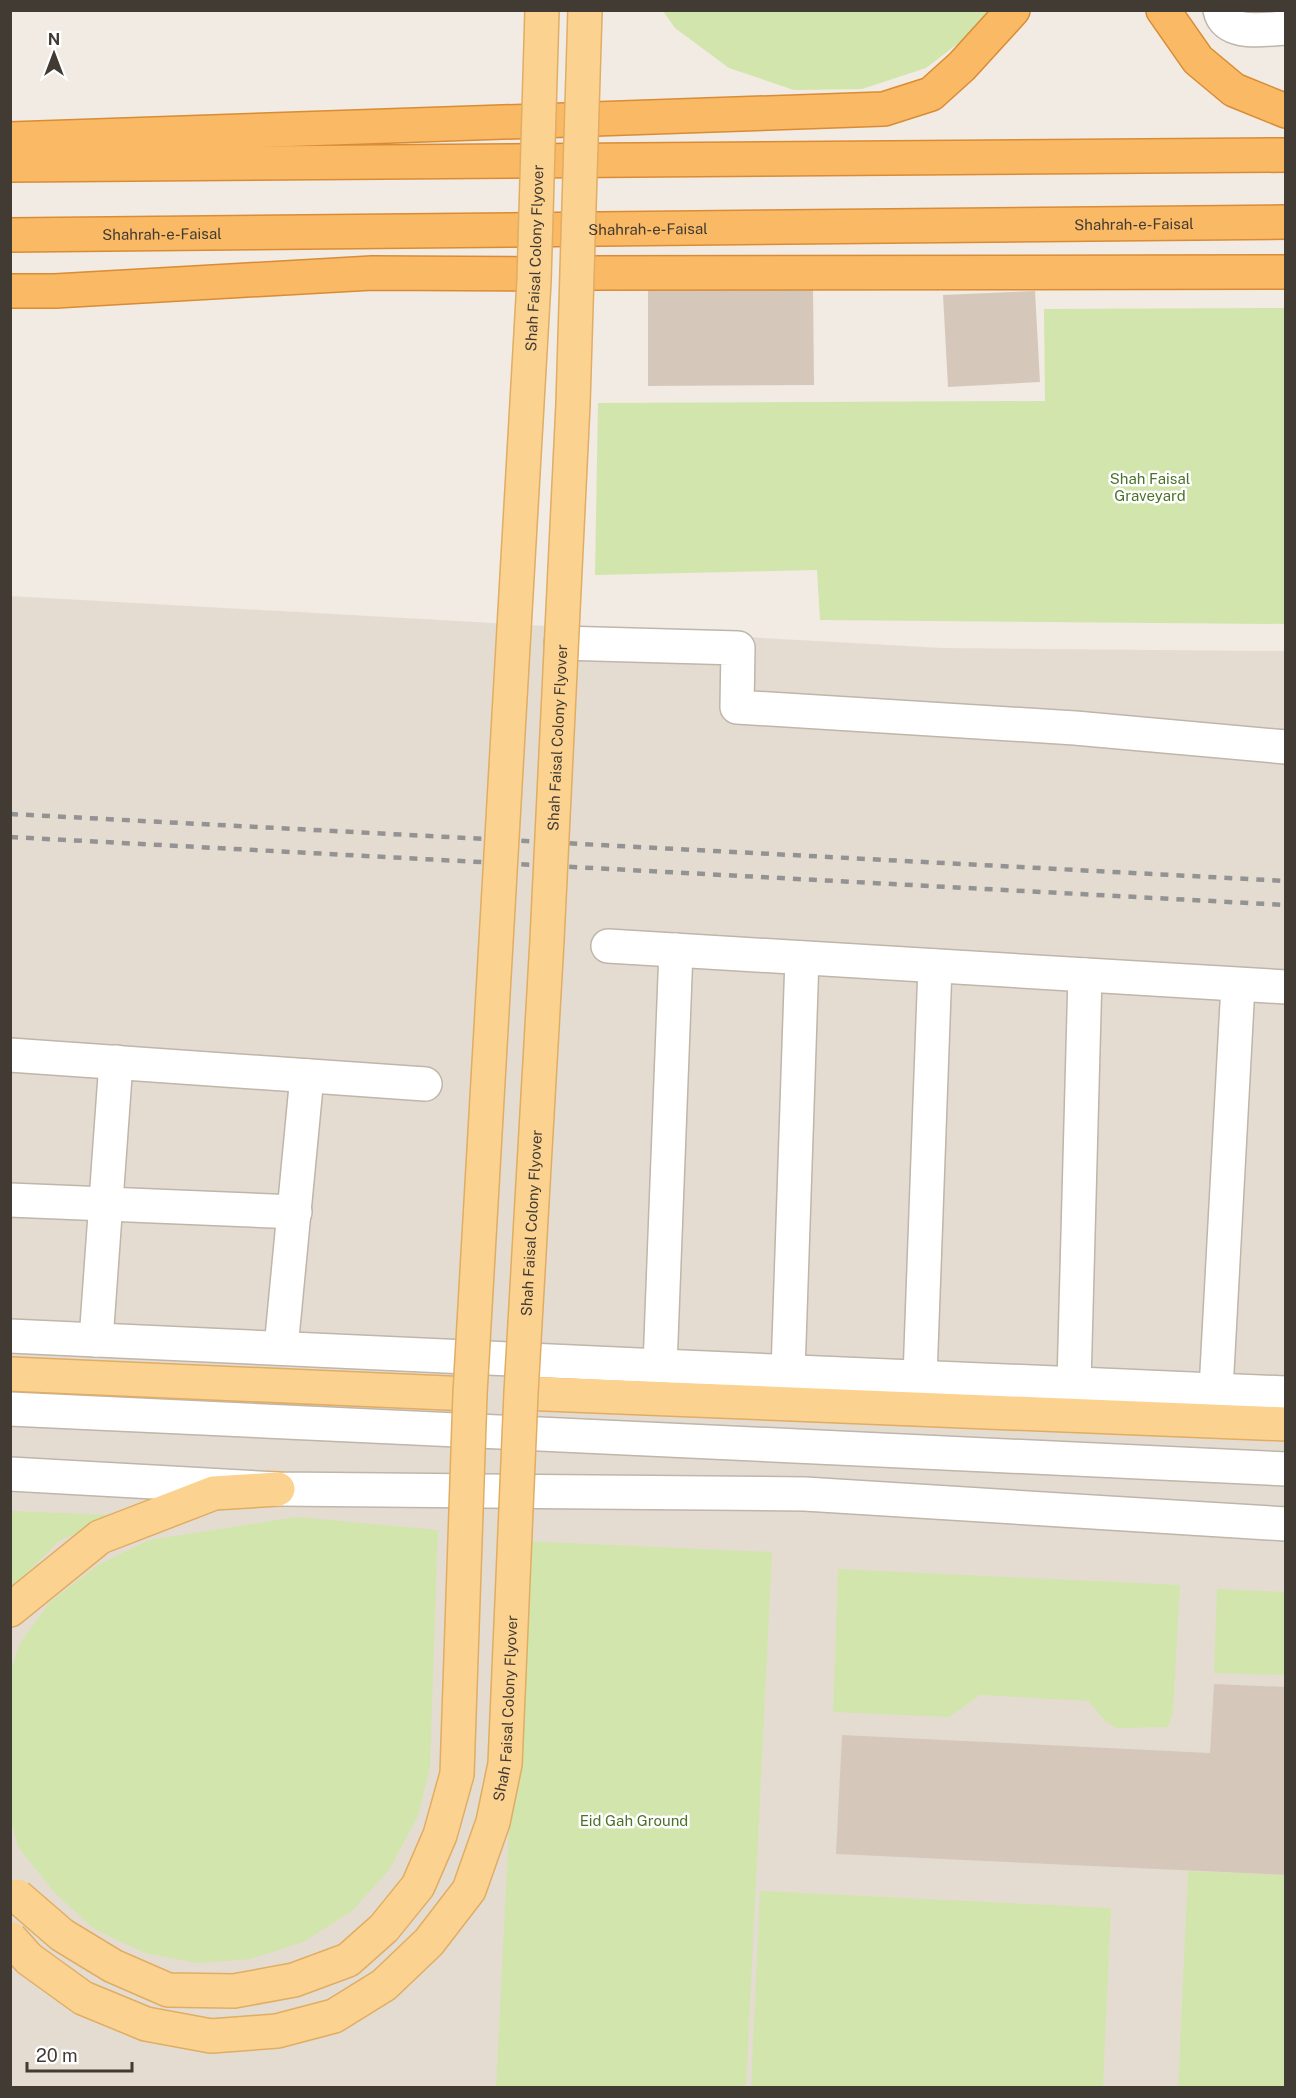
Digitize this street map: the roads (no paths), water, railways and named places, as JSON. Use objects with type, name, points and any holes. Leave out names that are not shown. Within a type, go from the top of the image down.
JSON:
[{"type":"highway","points":[[10,139],[884,109],[931,94],[962,66],[1013,10]]},
{"type":"highway","points":[[1164,10],[1198,60],[1234,90],[1286,111]]},
{"type":"highway","points":[[10,165],[1286,155]]},
{"type":"highway","name":"Shahrah-e-Faisal","points":[[10,235],[1286,222]]},
{"type":"highway","points":[[577,273],[1286,272]]},
{"type":"highway","points":[[10,291],[55,291],[372,273],[534,274]]},
{"type":"main road","name":"Shah Faisal Colony Flyover","points":[[10,1882],[17,1896],[62,1935],[113,1966],[168,1990],[234,1991],[294,1980],[348,1960],[384,1928],[418,1886],[440,1835],[457,1774],[470,1394],[534,274],[542,10]]},
{"type":"main road","name":"Shah Faisal Colony Flyover","points":[[10,1938],[29,1959],[83,1998],[146,2024],[211,2036],[277,2031],[334,2016],[384,1984],[429,1942],[470,1890],[493,1822],[505,1764],[521,1393],[547,940],[577,273],[585,10]]},
{"type":"main road","points":[[10,1374],[470,1394]]},
{"type":"main road","points":[[521,1393],[1286,1424]]},
{"type":"main road","points":[[10,1610],[100,1537],[214,1493],[278,1489]]},
{"type":"street","points":[[1220,10],[1221,17],[1228,25],[1240,29],[1286,28]]},
{"type":"street","points":[[561,644],[738,648],[737,707],[1075,728],[1286,747]]},
{"type":"street","points":[[608,946],[1286,987]]},
{"type":"street","points":[[660,1366],[676,950]]},
{"type":"street","points":[[788,1372],[802,958]]},
{"type":"street","points":[[920,1377],[934,966]]},
{"type":"street","points":[[1074,1383],[1085,975]]},
{"type":"street","points":[[1216,1390],[1238,985]]},
{"type":"street","points":[[10,1055],[425,1084]]},
{"type":"street","points":[[96,1340],[116,1062]]},
{"type":"street","points":[[281,1348],[307,1076]]},
{"type":"street","points":[[10,1200],[295,1212]]},
{"type":"street","points":[[10,1336],[1286,1393]]},
{"type":"street","points":[[10,1409],[1286,1469]]},
{"type":"street","points":[[10,1474],[278,1489],[804,1494],[1286,1524]]},
{"type":"railway","points":[[10,814],[1286,881]]},
{"type":"railway","points":[[10,837],[1286,905]]},
{"type":"park label","name":"Shah Faisal Graveyard","points":[[1150,486]]},
{"type":"park label","name":"Eid Gah Ground","points":[[634,1820]]}]
